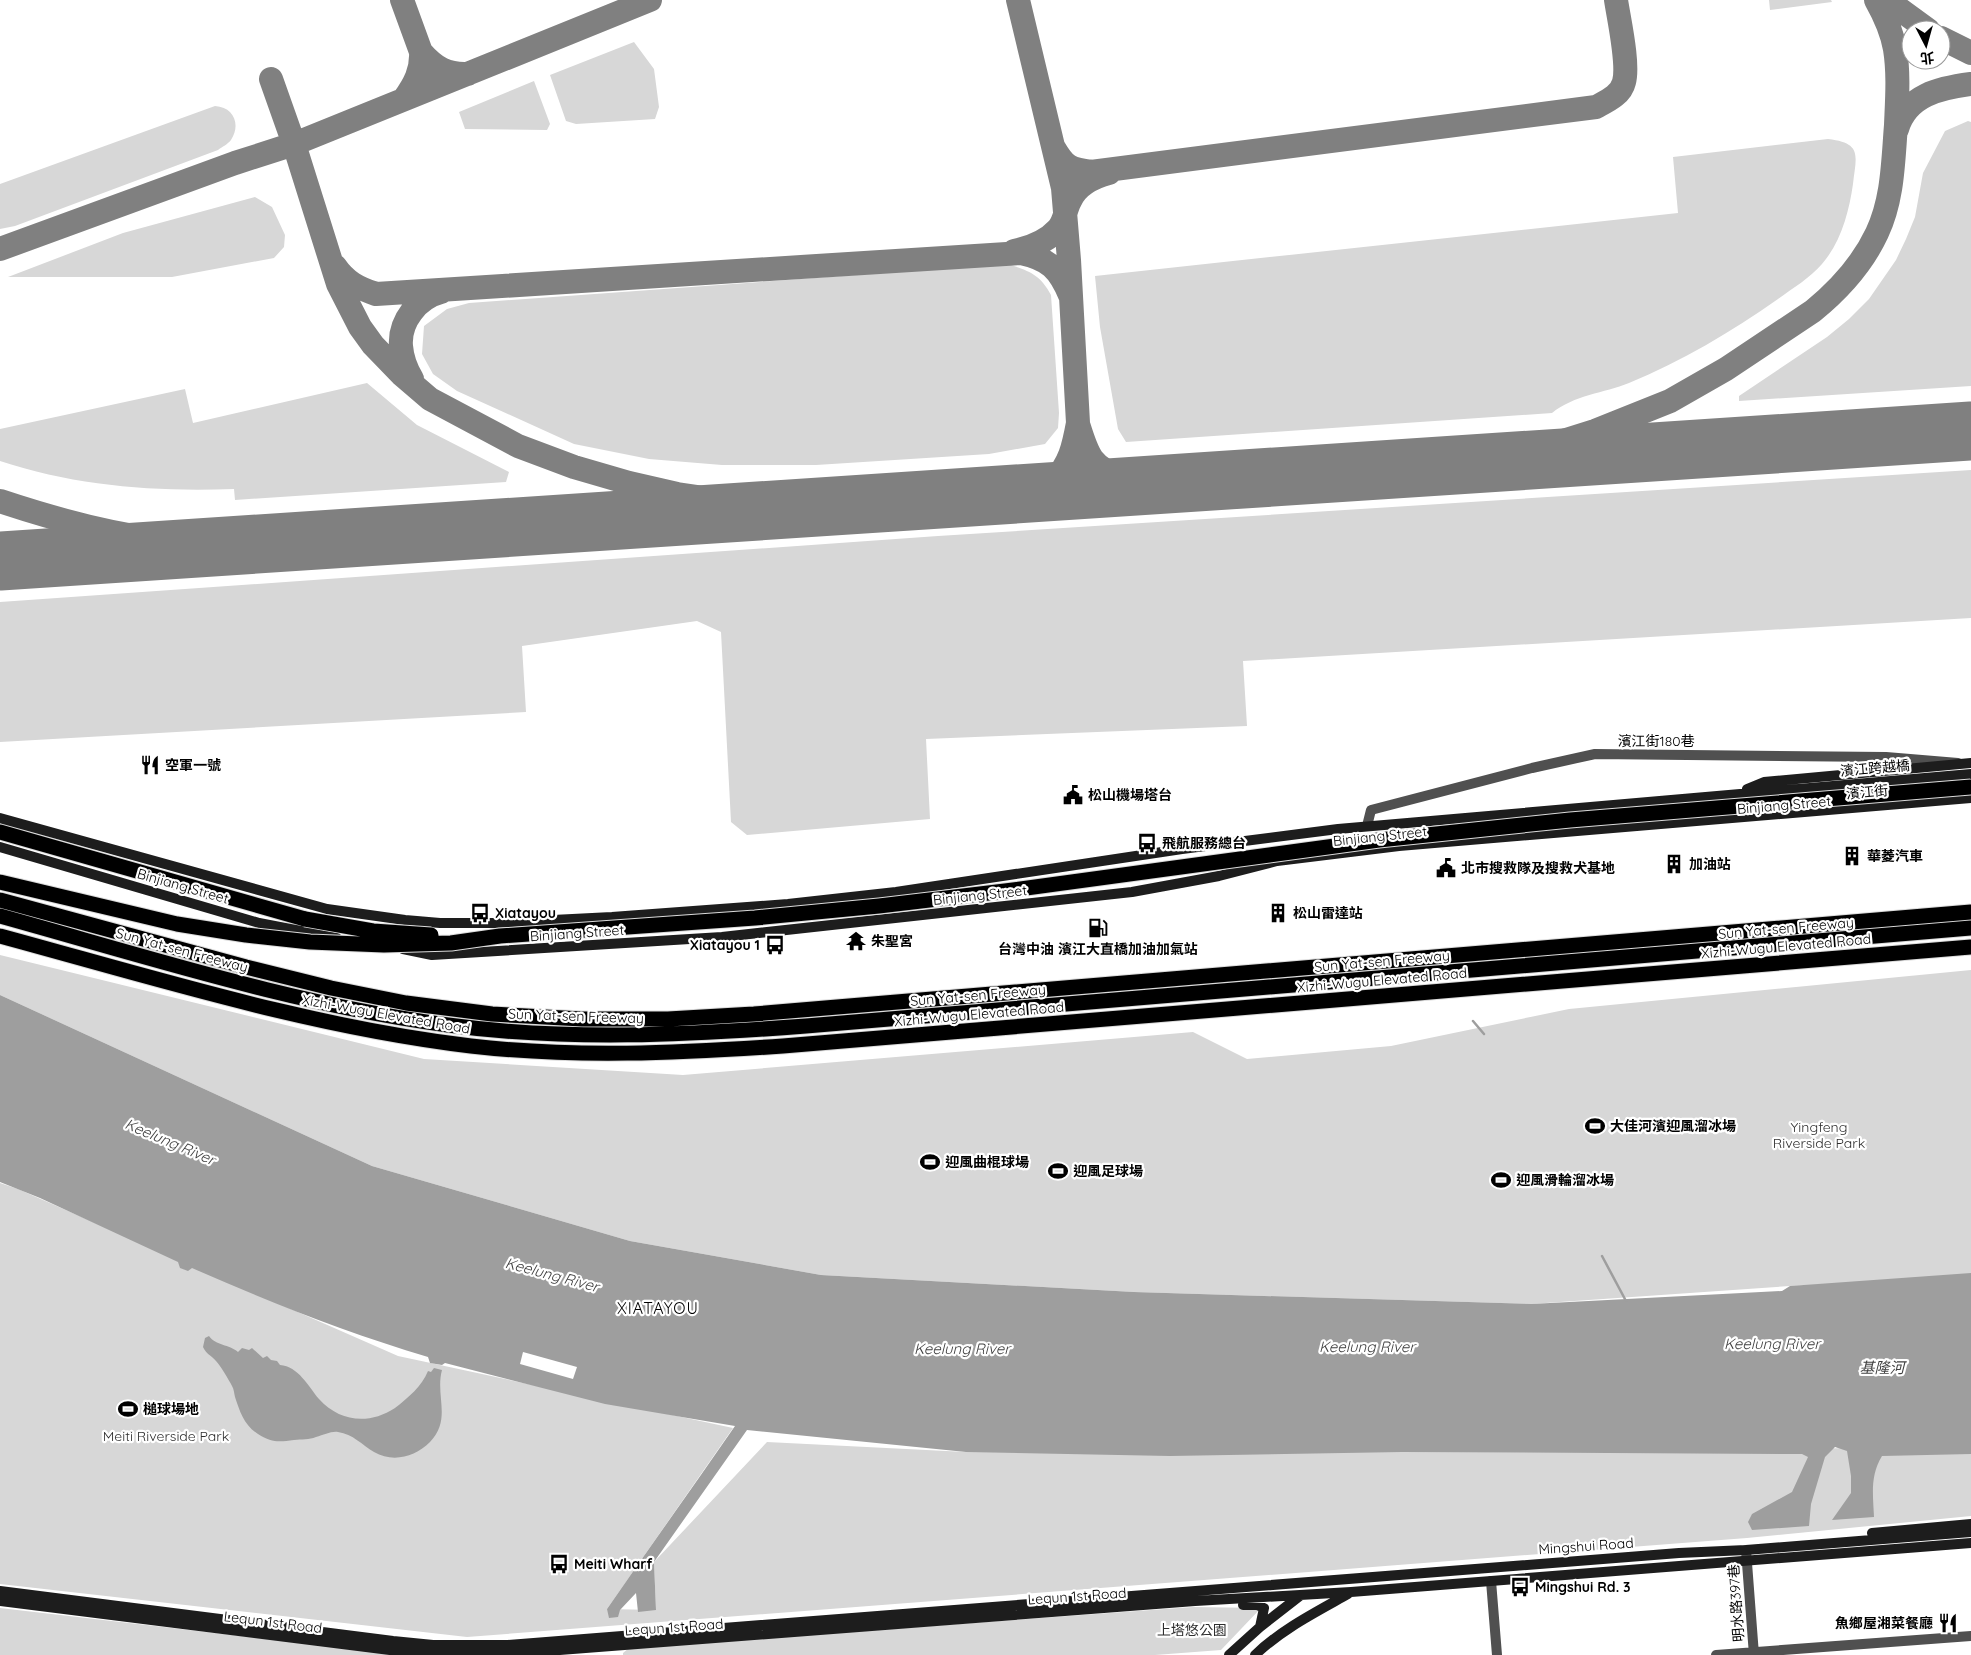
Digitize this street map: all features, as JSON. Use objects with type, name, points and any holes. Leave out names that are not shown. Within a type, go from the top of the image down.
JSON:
[{"type":"highway","points":[[0,832],[305,919],[373,931],[438,936],[500,936],[754,918],[879,906],[1005,891],[1379,840],[1570,820],[1971,787]]},
{"type":"highway","points":[[0,882],[177,924],[246,935],[310,942],[384,945],[451,943],[500,936]]},
{"type":"highway","name":"Sun Yat-sen Freeway","points":[[0,900],[236,965],[330,988],[406,1003],[492,1014],[582,1019],[668,1019],[764,1013],[1971,912]]},
{"type":"highway","name":"Sun Yat-sen Freeway","points":[[0,916],[230,980],[372,1013],[476,1028],[604,1036],[706,1034],[1971,928]]},
{"type":"highway","name":"Xizhi-Wugu Elevated Road","points":[[0,936],[222,996],[306,1017],[392,1035],[473,1046],[562,1053],[658,1054],[783,1046],[1971,947]]},
{"type":"main road","name":"Binjiang Street","points":[[1734,794],[1764,782],[1967,764]]},
{"type":"main road","name":"濱江跨越橋","points":[[1780,789],[1971,774]]},
{"type":"main road","name":"Binjiang Street","points":[[0,818],[327,909],[378,918],[440,923],[494,923],[612,917],[788,904],[896,892],[1182,849],[1367,826],[1780,789]]},
{"type":"main road","name":"濱江街","points":[[1676,824],[1788,812],[1971,798]]},
{"type":"main road","name":"Binjiang Street","points":[[0,847],[259,923],[432,955],[722,937],[1132,892],[1186,883],[1277,861],[1399,846],[1971,803]]},
{"type":"main road","points":[[1182,849],[1186,883]]},
{"type":"main road","points":[[322,934],[327,909]]},
{"type":"main road","points":[[1679,1553],[1709,1546],[1971,1524]]},
{"type":"main road","name":"Mingshui Road","points":[[1229,1655],[1260,1627],[1325,1580],[1971,1532]]},
{"type":"main road","name":"Mingshui Road","points":[[1255,1655],[1268,1642],[1351,1592],[1971,1543]]},
{"type":"main road","name":"Lequn 1st Road","points":[[0,1592],[433,1645],[508,1644],[609,1648],[1325,1580]]},
{"type":"main road","name":"Lequn 1st Road","points":[[0,1601],[432,1654],[508,1654],[609,1648],[1195,1601],[1351,1592]]},
{"type":"main road","points":[[1195,1601],[1213,1605],[1262,1606],[1264,1612],[1260,1627]]},
{"type":"street","name":"濱江街180巷","points":[[1367,826],[1371,810],[1532,768],[1595,754],[1886,757],[1943,760],[1967,764]]},
{"type":"street","name":"明水路397巷","points":[[1746,1550],[1754,1654]]},
{"type":"street","points":[[1491,1581],[1498,1655]]},
{"type":"street","points":[[1716,1655],[1754,1654],[1971,1636]]},
{"type":"green space","points":[[1769,0],[1831,0],[1832,2],[1770,10]]},
{"type":"green space","points":[[634,42],[654,69],[659,107],[655,119],[576,124],[566,121],[550,75]]},
{"type":"green space","points":[[534,81],[550,124],[547,130],[465,129],[459,112]]},
{"type":"green space","points":[[215,106],[222,107],[231,113],[235,123],[234,134],[231,140],[218,150],[15,226],[0,229],[0,184]]},
{"type":"green space","points":[[1968,121],[1971,122],[1971,386],[1739,401],[1739,396],[1827,337],[1869,299],[1896,260],[1906,239],[1915,217],[1923,173],[1945,131]]},
{"type":"green space","points":[[1828,139],[1847,144],[1855,152],[1856,159],[1851,195],[1843,226],[1834,246],[1822,264],[1795,287],[1724,334],[1668,365],[1629,383],[1579,398],[1552,413],[1126,442],[1118,429],[1100,327],[1095,276],[1678,213],[1673,157]]},
{"type":"green space","points":[[255,197],[272,207],[285,235],[284,247],[274,258],[172,277],[8,277],[123,233]]},
{"type":"green space","points":[[1008,264],[1033,274],[1043,282],[1051,295],[1059,413],[1058,428],[1045,444],[989,454],[816,465],[722,465],[649,459],[574,444],[457,391],[433,374],[422,354],[424,326],[447,309],[469,303]]},
{"type":"green space","points":[[367,383],[417,425],[509,472],[506,482],[235,500],[234,489],[204,490],[115,486],[29,470],[0,461],[0,429],[185,389],[193,423]]},
{"type":"green space","points":[[1971,470],[1971,618],[1243,661],[1247,726],[926,739],[930,819],[747,835],[731,822],[721,632],[697,621],[522,646],[526,712],[0,742],[0,602],[938,536]]},
{"type":"green space","name":"Yingfeng Riverside Park","points":[[0,955],[424,1059],[683,1075],[1193,1032],[1247,1059],[1391,1046],[1569,1009],[1971,970],[1971,1278],[1790,1286],[1531,1304],[1134,1292],[821,1275],[630,1241],[372,1166],[0,995]]},
{"type":"green space","name":"Meiti Riverside Park","points":[[0,1183],[18,1189],[398,1356],[733,1428],[607,1609],[656,1610],[654,1562],[767,1442],[966,1452],[1903,1448],[1971,1445],[1971,1516],[1747,1538],[467,1637],[0,1584]]},
{"type":"green space","name":"上塔悠公園","points":[[1193,1607],[1261,1608],[1221,1650],[1155,1655],[623,1655],[629,1648]]},
{"type":"green space","points":[[0,1608],[406,1655],[0,1655]]},
{"type":"water","name":"基隆河","points":[[0,995],[372,1166],[630,1241],[821,1275],[1134,1292],[1531,1304],[1782,1291],[1790,1286],[1971,1273],[1971,1454],[1882,1456],[1874,1478],[1874,1517],[1832,1520],[1851,1493],[1851,1476],[1847,1451],[1835,1447],[1825,1457],[1811,1504],[1809,1526],[1752,1530],[1748,1522],[1752,1514],[1792,1492],[1808,1457],[1802,1454],[1402,1452],[1170,1456],[966,1452],[747,1430],[654,1562],[656,1610],[638,1612],[636,1593],[620,1610],[618,1617],[609,1618],[607,1609],[735,1426],[605,1404],[445,1363],[442,1365],[430,1363],[428,1357],[308,1316],[192,1268],[188,1271],[180,1268],[178,1262],[40,1198],[0,1182]]},
{"type":"water","points":[[209,1336],[215,1342],[238,1352],[242,1348],[249,1350],[252,1348],[263,1358],[267,1356],[271,1360],[277,1361],[280,1365],[292,1369],[298,1373],[327,1407],[345,1416],[355,1418],[375,1417],[395,1408],[410,1396],[428,1371],[431,1372],[434,1368],[442,1370],[440,1389],[442,1416],[437,1433],[430,1442],[418,1451],[411,1455],[396,1458],[374,1452],[353,1437],[338,1432],[308,1439],[280,1441],[267,1439],[253,1430],[246,1422],[229,1380],[218,1363],[204,1349],[205,1338]]},
{"type":"pier","points":[[523,1352],[577,1367],[573,1379],[520,1364]]},
{"type":"waterway","points":[[1473,1021],[1484,1034]]},
{"type":"waterway","points":[[1602,1256],[1626,1301]]},
{"type":"taxiway","points":[[402,0],[421,52]]},
{"type":"taxiway","points":[[0,249],[235,163],[294,144],[650,0]]},
{"type":"taxiway","points":[[271,79],[294,144],[338,284],[360,327],[373,345],[402,375],[430,399],[518,446],[574,467],[629,483],[677,494],[725,501],[822,507],[1053,481],[1064,468],[1070,454],[1078,423],[1063,188],[1018,0]]},
{"type":"taxiway","points":[[1054,148],[1061,159],[1069,166],[1091,172],[1596,107],[1617,94],[1624,82],[1624,53],[1616,0]]},
{"type":"taxiway","points":[[1078,424],[1092,458],[1103,469],[1122,479],[1435,466],[1541,448],[1595,431],[1670,401],[1726,369],[1813,311],[1850,276],[1871,245],[1882,220],[1889,194],[1894,153],[1897,87],[1894,43],[1888,24],[1876,0]]},
{"type":"taxiway","points":[[1887,0],[1914,20]]},
{"type":"taxiway","points":[[1951,43],[1971,53]]},
{"type":"taxiway","points":[[404,99],[417,77],[421,52],[436,66],[448,72],[468,74]]},
{"type":"taxiway","points":[[1897,129],[1908,108],[1926,95],[1948,88],[1971,84]]},
{"type":"taxiway","points":[[1014,251],[1037,244],[1053,234],[1064,219],[1068,204],[1077,190],[1092,179],[1109,173]]},
{"type":"taxiway","points":[[335,266],[353,284],[376,294],[1021,253],[1039,258],[1052,266],[1062,278],[1070,295]]},
{"type":"taxiway","points":[[412,379],[405,364],[401,346],[403,328],[418,305],[425,299],[441,292]]},
{"type":"taxiway","points":[[0,501],[58,519],[139,537],[231,545]]},
{"type":"runway","points":[[0,561],[1971,431]]},
{"type":"place","name":"空軍一號","points":[[150,765]]},
{"type":"place","name":"松山機場塔台","points":[[1073,795]]},
{"type":"place","name":"飛航服務總台","points":[[1147,843]]},
{"type":"place","name":"華菱汽車","points":[[1852,856]]},
{"type":"place","name":"加油站","points":[[1674,864]]},
{"type":"place","name":"北市搜救隊及搜救犬基地","points":[[1446,868]]},
{"type":"place","name":"Xiatayou","points":[[480,913]]},
{"type":"place","name":"松山雷達站","points":[[1278,913]]},
{"type":"place","name":"台灣中油 濱江大直橋加油加氣站","points":[[1098,928]]},
{"type":"place","name":"朱聖宮","points":[[856,941]]},
{"type":"place","name":"Xiatayou 1","points":[[775,945]]},
{"type":"place","name":"大佳河濱迎風溜冰場","points":[[1595,1126]]},
{"type":"place","name":"迎風曲棍球場","points":[[930,1162]]},
{"type":"place","name":"迎風足球場","points":[[1058,1171]]},
{"type":"place","name":"迎風滑輪溜冰場","points":[[1501,1180]]},
{"type":"place","name":"槌球場地","points":[[128,1409]]},
{"type":"place","name":"Meiti Wharf","points":[[559,1564]]},
{"type":"place","name":"Mingshui Rd. 3","points":[[1520,1587]]},
{"type":"place","name":"魚鄉屋湘菜餐廳","points":[[1948,1623]]},
{"type":"district","name":"XIATAYOU","points":[[658,1308]]},
{"type":"water label","name":"Keelung River","points":[[170,1142]]},
{"type":"water label","name":"Keelung River","points":[[552,1275]]},
{"type":"water label","name":"Keelung River","points":[[1772,1344]]},
{"type":"water label","name":"Keelung River","points":[[1367,1347]]},
{"type":"water label","name":"Keelung River","points":[[962,1349]]}]
